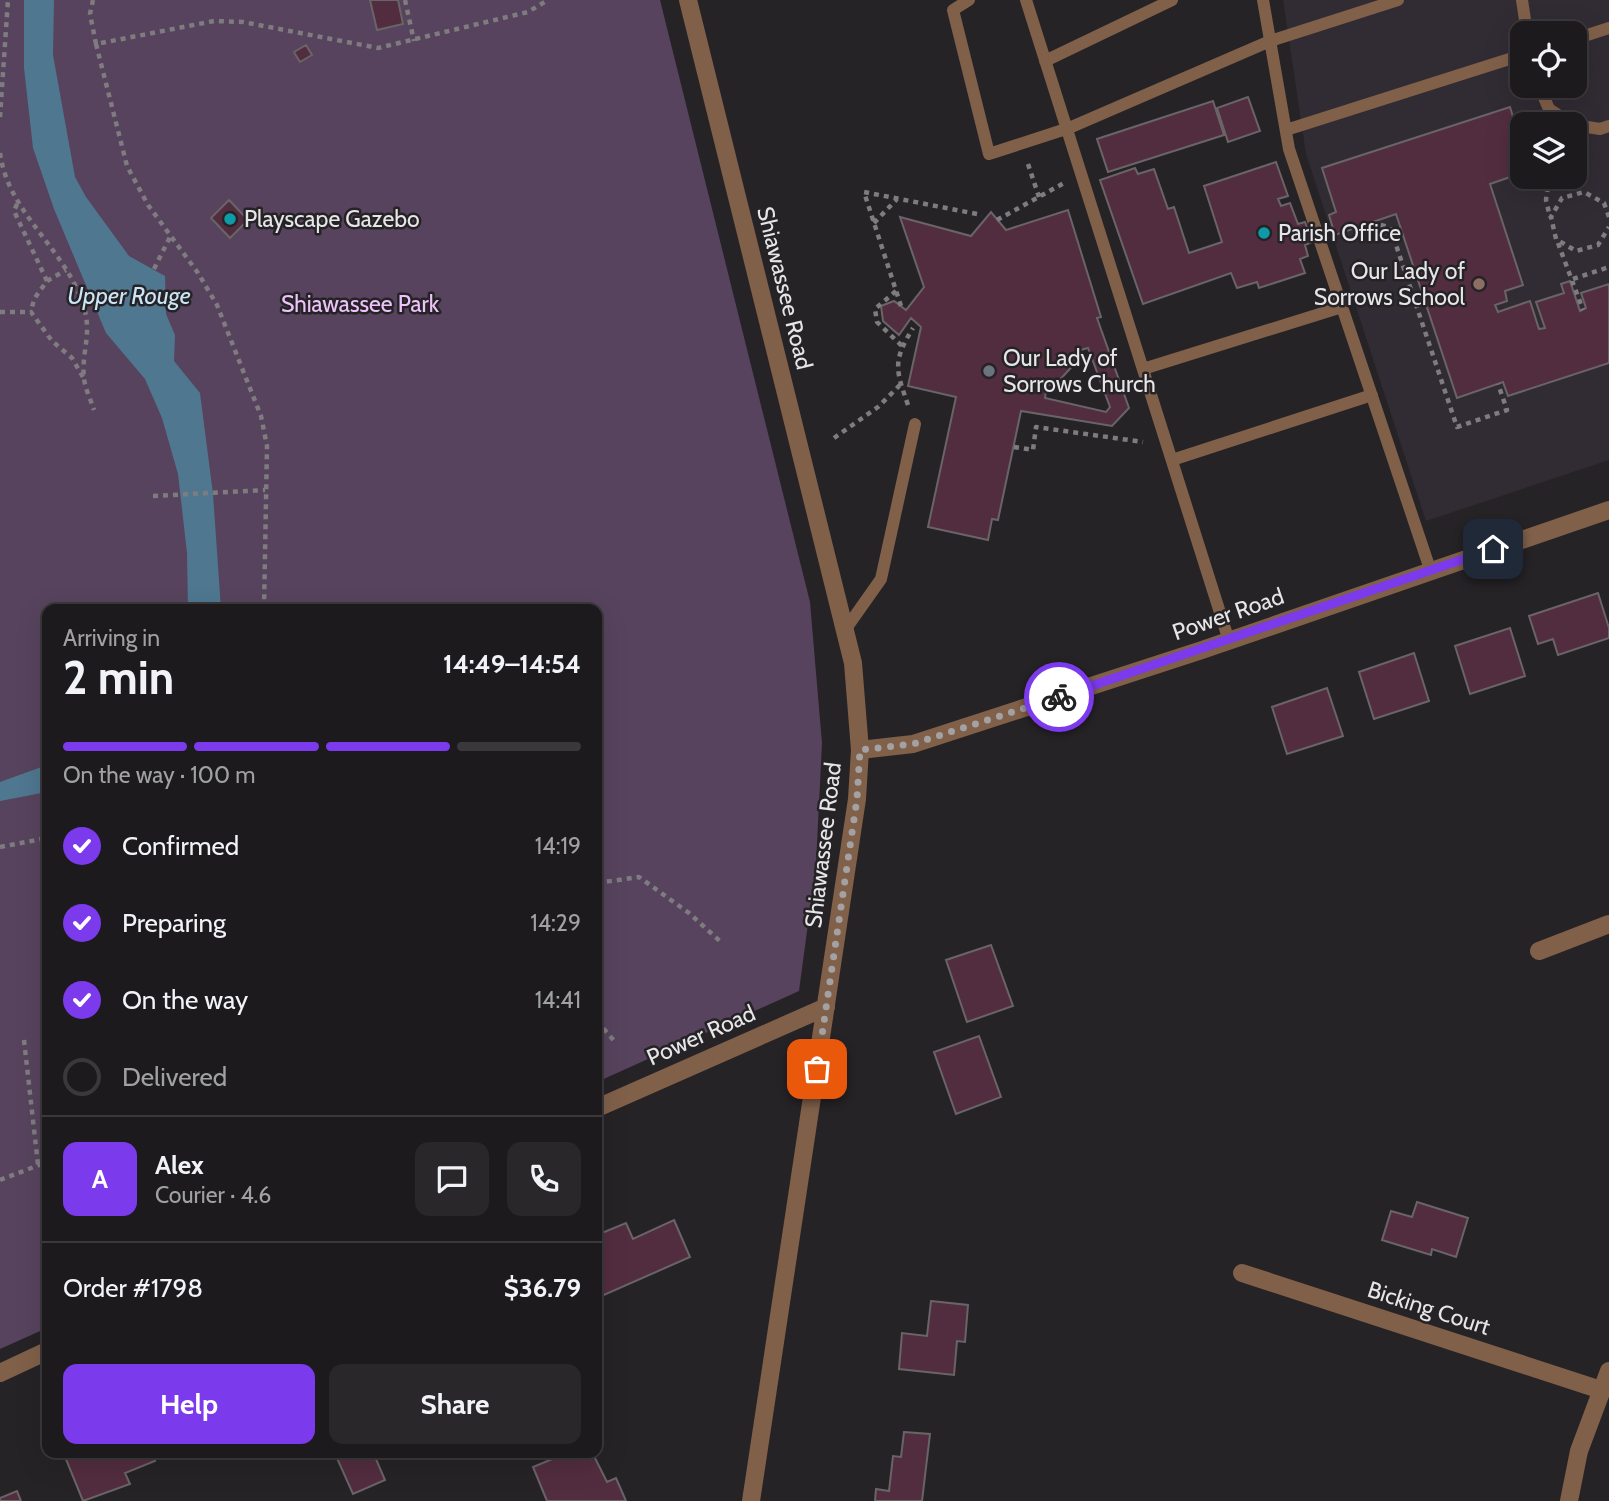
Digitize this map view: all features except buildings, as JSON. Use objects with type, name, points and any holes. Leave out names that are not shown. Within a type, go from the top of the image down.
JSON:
[{"type":"street","name":"Shiawassee Road","points":[[688,0],[853,663],[860,750],[857,799],[751,1501]]},
{"type":"street","name":"Power Road","points":[[860,750],[913,744],[1229,640],[1430,569],[1609,510]]},
{"type":"street","points":[[1539,951],[1609,924]]},
{"type":"street","name":"Power Road","points":[[602,1106],[826,1007]]},
{"type":"street","name":"Bicking Court","points":[[1242,1273],[1601,1390]]},
{"type":"street","points":[[0,1373],[42,1353]]},
{"type":"street","points":[[1569,1501],[1579,1451],[1609,1371]]},
{"type":"lane","points":[[970,0],[953,10],[989,154],[1069,128],[1270,41],[1398,0]]},
{"type":"lane","points":[[1026,0],[1069,128],[1229,640]]},
{"type":"lane","points":[[1045,61],[1172,0]]},
{"type":"lane","points":[[1263,0],[1289,149],[1430,569]]},
{"type":"lane","points":[[1522,0],[1525,21]]},
{"type":"lane","points":[[1587,35],[1609,28]]},
{"type":"lane","points":[[1286,130],[1510,59]]},
{"type":"lane","points":[[1544,98],[1549,109],[1554,112]]},
{"type":"lane","points":[[1587,127],[1600,129],[1609,126]]},
{"type":"lane","points":[[1143,369],[1342,307]]},
{"type":"lane","points":[[1172,460],[1371,395]]},
{"type":"lane","points":[[845,630],[881,579],[915,424]]},
{"type":"path","points":[[0,117],[8,0]]},
{"type":"path","points":[[93,0],[90,14],[96,44],[127,166],[148,205],[171,235],[216,305],[261,416],[267,446],[264,604]]},
{"type":"path","points":[[405,0],[414,41]]},
{"type":"path","points":[[96,44],[214,21],[243,22],[366,47],[414,41],[528,12],[548,0]]},
{"type":"path","points":[[0,153],[7,184],[17,204],[36,225],[66,270],[83,302],[89,332],[84,378]]},
{"type":"path","points":[[1028,164],[1039,197]]},
{"type":"path","points":[[998,220],[1065,182]]},
{"type":"path","points":[[1547,189],[1546,200],[1556,239],[1583,310]]},
{"type":"path","points":[[901,306],[864,192],[982,215]]},
{"type":"path","points":[[1550,217],[1562,198],[1573,192],[1595,196],[1604,203],[1609,215]]},
{"type":"path","points":[[874,223],[898,198]]},
{"type":"path","points":[[17,204],[14,211],[22,233],[47,281]]},
{"type":"path","points":[[1371,223],[1390,227],[1457,427],[1507,410],[1498,384]]},
{"type":"path","points":[[1556,239],[1565,247],[1587,250],[1598,245],[1609,227]]},
{"type":"path","points":[[154,269],[171,235]]},
{"type":"path","points":[[1399,254],[1409,251]]},
{"type":"path","points":[[1573,279],[1609,267]]},
{"type":"path","points":[[66,270],[47,281],[34,299],[31,313],[52,341],[72,358],[84,378],[94,410]]},
{"type":"path","points":[[896,291],[875,309],[877,322],[902,346]]},
{"type":"path","points":[[1413,296],[1423,293]]},
{"type":"path","points":[[0,312],[31,313]]},
{"type":"path","points":[[913,328],[902,346],[897,370],[915,424]]},
{"type":"path","points":[[1427,337],[1436,334]]},
{"type":"path","points":[[1441,379],[1450,376]]},
{"type":"path","points":[[834,438],[878,407],[901,384]]},
{"type":"path","points":[[1014,447],[1033,450],[1036,427],[1143,442]]},
{"type":"path","points":[[153,496],[265,490]]},
{"type":"path","points":[[0,847],[42,839]]},
{"type":"path","points":[[602,882],[639,877],[689,913],[723,943]]},
{"type":"path","points":[[602,1027],[616,1042]]},
{"type":"path","points":[[24,1040],[37,1165]]},
{"type":"path","points":[[0,1180],[42,1164]]},
{"type":"shaded area","name":"Our Lady of Sorrows School","points":[[1283,0],[1609,0],[1609,460],[1426,521],[1306,154]]},
{"type":"green space","name":"Shiawassee Park","points":[[0,0],[660,0],[810,602],[822,743],[816,864],[799,991],[602,1080],[602,604],[42,604],[42,1330],[0,1349]]},
{"type":"water","name":"Upper Rouge","points":[[24,0],[54,0],[53,55],[75,177],[86,197],[129,256],[165,276],[166,314],[175,335],[174,361],[200,393],[213,494],[221,604],[188,604],[187,553],[178,474],[162,418],[145,379],[106,333],[54,209],[33,148],[24,68]]},
{"type":"water","points":[[42,767],[42,793],[0,801],[0,782]]},
{"type":"way so far","points":[[817,1069],[857,799],[860,750],[913,744],[1059,697]]},
{"type":"place","name":"Playscape Gazebo","points":[[230,219]]},
{"type":"place","name":"Parish Office","points":[[1264,233]]},
{"type":"place","name":"Our Lady of Sorrows School","points":[[1479,284]]},
{"type":"place","name":"Our Lady of Sorrows Church","points":[[989,371]]},
{"type":"route","points":[[1059,697],[1493,549]]}]
